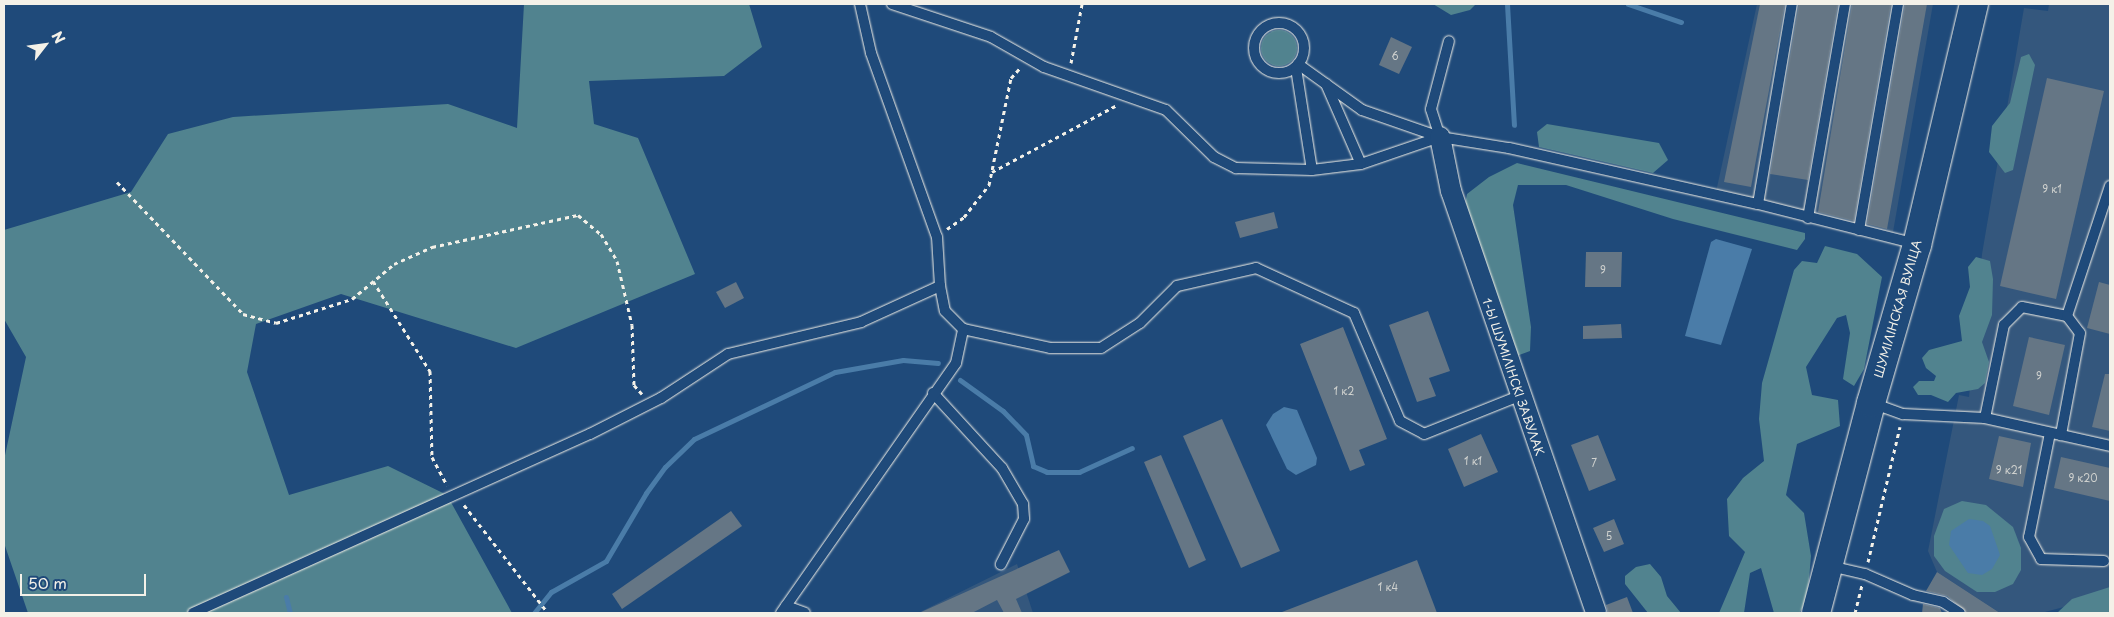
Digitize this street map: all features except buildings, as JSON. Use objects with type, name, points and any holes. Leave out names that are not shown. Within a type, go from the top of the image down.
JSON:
[{"type":"main road","name":"ШУМІЛІНСКАЯ ВУЛІЦА","points":[[1816,613],[1830,566],[1871,403],[1918,245],[1974,4]]},
{"type":"street","name":"1-Ы ШУМІЛІНСКІ ЗАВУЛАК","points":[[1440,137],[1451,191],[1519,396],[1596,613]]},
{"type":"lane","points":[[860,4],[871,53],[937,237],[940,286],[945,310],[963,328],[1050,348],[1101,348],[1140,323],[1177,286],[1256,268],[1354,313],[1400,421],[1424,434],[1519,396]]},
{"type":"lane","points":[[892,4],[991,37],[1028,58],[1068,75],[1166,110],[1214,157],[1236,168],[1312,170],[1361,164],[1440,137]]},
{"type":"lane","points":[[1758,204],[1792,4]]},
{"type":"lane","points":[[1808,218],[1846,4]]},
{"type":"lane","points":[[1859,230],[1898,4]]},
{"type":"lane","points":[[1297,66],[1277,74],[1259,65],[1253,46],[1262,29],[1281,23],[1298,32],[1304,50],[1297,66],[1312,170]]},
{"type":"lane","points":[[1440,137],[1431,109],[1449,41]]},
{"type":"lane","points":[[1297,66],[1362,110],[1440,137],[1509,148],[1758,204],[1918,245]]},
{"type":"lane","points":[[1326,84],[1361,164]]},
{"type":"lane","points":[[2068,316],[2110,186]]},
{"type":"lane","points":[[193,613],[457,496],[661,398],[728,354],[861,322],[940,286]]},
{"type":"lane","points":[[1985,418],[2004,325],[2022,307],[2068,316],[2080,333],[2061,435]]},
{"type":"lane","points":[[805,613],[783,610],[932,393],[956,363],[963,328]]},
{"type":"lane","points":[[932,393],[1002,468],[1024,504],[1024,519],[1002,564]]},
{"type":"lane","points":[[1871,403],[1903,414],[1985,418],[2110,446]]},
{"type":"lane","points":[[2050,433],[2029,537],[2041,559],[2104,562]]},
{"type":"lane","points":[[1830,566],[1865,574],[1913,596],[1943,602],[1960,613]]},
{"type":"path","points":[[1068,75],[1082,4]]},
{"type":"path","points":[[937,237],[964,217],[989,185],[1011,78],[1028,58]]},
{"type":"path","points":[[992,172],[1130,98]]},
{"type":"path","points":[[118,182],[243,314],[276,323],[352,299],[394,264],[432,247],[578,215],[600,234],[617,261],[632,325],[634,385],[643,395],[661,398]]},
{"type":"path","points":[[373,282],[430,371],[432,457],[457,496],[500,546],[546,612]]},
{"type":"path","points":[[1855,613],[1903,414]]},
{"type":"shaded area","points":[[1757,4],[1933,4],[1893,232],[1716,192]]},
{"type":"shaded area","points":[[2049,4],[2110,4],[2110,595],[2041,613],[2000,613],[1937,572],[1928,551],[1959,395],[1969,397],[1982,254],[2024,8],[2048,11]]},
{"type":"shaded area","points":[[1716,239],[1752,249],[1721,345],[1685,336],[1711,242]]},
{"type":"shaded area","points":[[1284,407],[1297,410],[1317,458],[1316,465],[1296,475],[1287,469],[1266,425],[1273,414]]},
{"type":"shaded area","points":[[1969,519],[1983,521],[1990,526],[2000,555],[1992,569],[1982,575],[1968,573],[1949,545],[1951,531]]},
{"type":"shaded area","points":[[1017,564],[1033,613],[918,613]]},
{"type":"green space","points":[[524,4],[749,4],[762,47],[724,76],[589,81],[594,124],[638,138],[695,274],[516,348],[341,294],[256,324],[247,372],[289,495],[388,466],[447,495],[512,613],[28,613],[4,543],[4,460],[26,357],[4,319],[4,230],[131,192],[168,134],[233,117],[448,104],[517,128]]},
{"type":"green space","points":[[1433,4],[1476,4],[1470,10],[1451,15]]},
{"type":"green space","points":[[1279,30],[1291,36],[1297,48],[1291,60],[1279,66],[1267,60],[1261,48],[1267,36]]},
{"type":"green space","points":[[2029,54],[2035,65],[2013,170],[2005,173],[1989,152],[1992,126],[2010,103],[2021,57]]},
{"type":"green space","points":[[1547,124],[1659,143],[1668,160],[1653,173],[1539,147],[1537,132]]},
{"type":"green space","points":[[1517,163],[1805,233],[1805,239],[1797,250],[1673,219],[1566,185],[1518,185],[1513,205],[1531,327],[1530,351],[1511,358],[1463,215],[1467,194],[1489,177]]},
{"type":"green space","points":[[1825,246],[1857,254],[1882,277],[1864,369],[1854,386],[1843,379],[1850,333],[1846,315],[1837,318],[1806,367],[1812,395],[1838,400],[1840,426],[1797,444],[1786,495],[1804,513],[1811,556],[1807,602],[1799,613],[1774,613],[1761,568],[1750,573],[1744,613],[1719,613],[1745,552],[1729,536],[1727,499],[1743,478],[1764,461],[1759,419],[1762,383],[1794,270],[1802,261],[1817,263]]},
{"type":"green space","points":[[1976,257],[1990,261],[1993,279],[1992,315],[1982,342],[1989,362],[1985,383],[1978,389],[1956,393],[1948,402],[1931,395],[1918,395],[1913,387],[1919,381],[1934,381],[1936,376],[1926,368],[1922,358],[1929,350],[1962,341],[1959,316],[1970,287],[1968,267]]},
{"type":"green space","points":[[1962,501],[1986,505],[2013,527],[2021,548],[2021,570],[2013,584],[1995,592],[1977,592],[1945,571],[1934,556],[1934,536],[1944,509]]},
{"type":"green space","points":[[1650,564],[1661,577],[1667,596],[1681,613],[1648,613],[1625,584],[1625,576],[1636,567]]},
{"type":"green space","points":[[2110,587],[2110,613],[2057,613],[2072,599]]},
{"type":"waterway","points":[[1507,4],[1514,125]]},
{"type":"waterway","points":[[1628,4],[1681,22]]},
{"type":"waterway","points":[[534,613],[551,592],[606,561],[646,493],[665,467],[694,439],[835,372],[903,360],[938,363]]},
{"type":"waterway","points":[[960,380],[1003,411],[1026,435],[1033,466],[1047,472],[1079,472],[1132,448]]},
{"type":"waterway","points":[[286,597],[290,613]]}]
